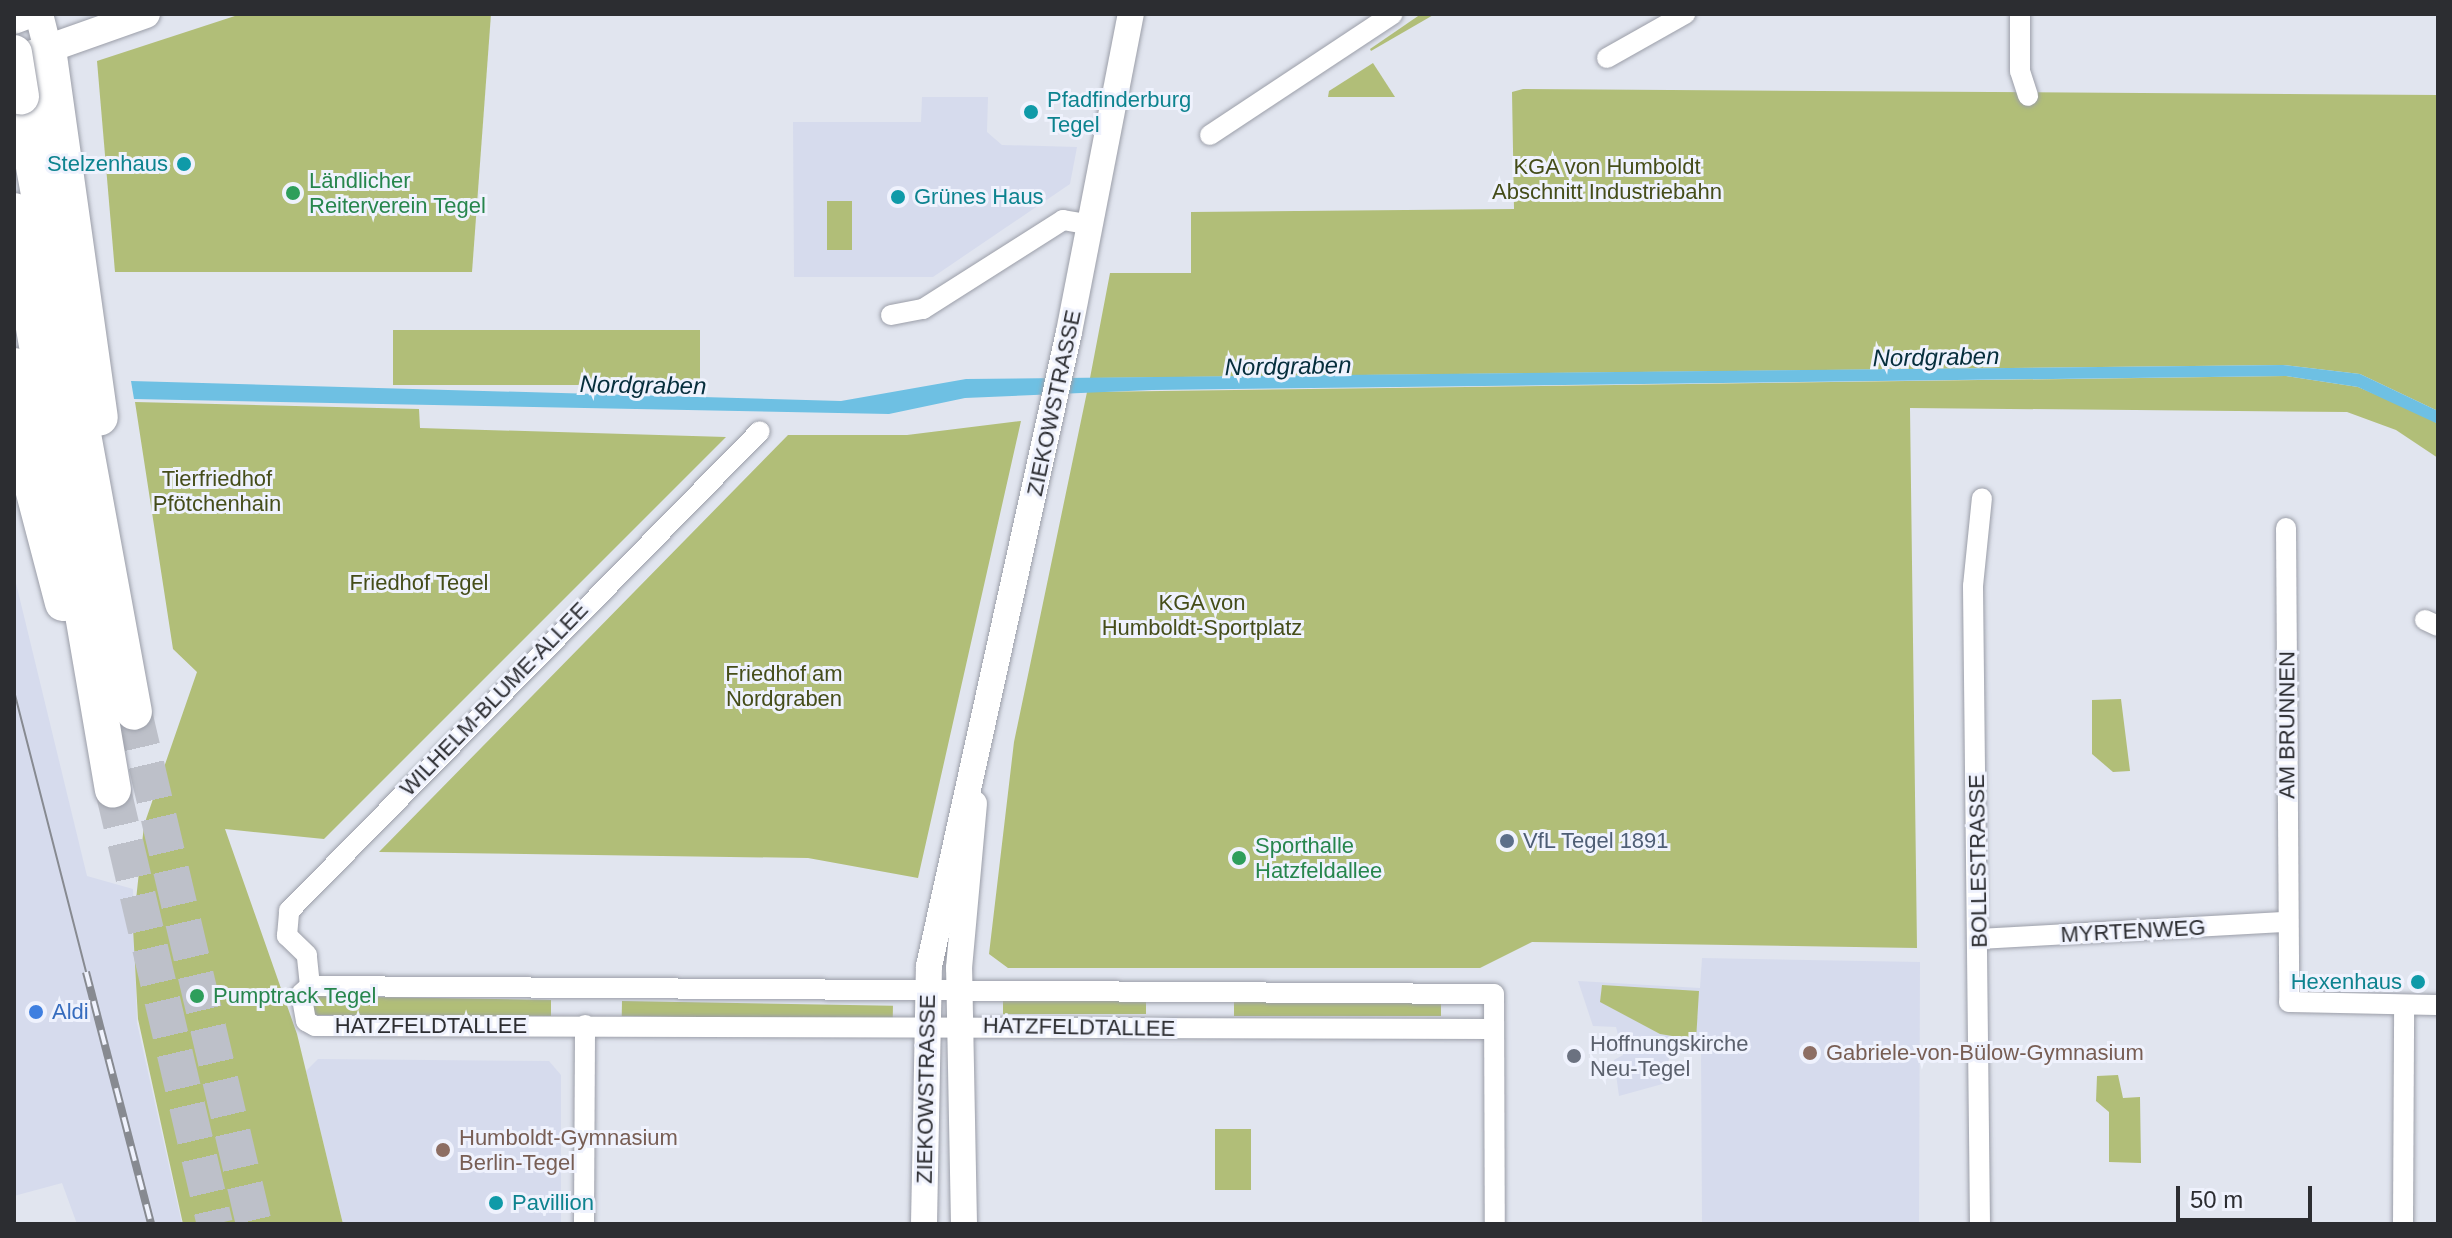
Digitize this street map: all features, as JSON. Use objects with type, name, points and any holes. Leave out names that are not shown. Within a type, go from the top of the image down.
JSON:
[{"type":"highway","points":[[31,51],[21,96],[124,665]]},
{"type":"highway","points":[[31,51],[119,543],[124,665],[113,790]]},
{"type":"highway","points":[[14,211],[118,715]]},
{"type":"highway","points":[[14,366],[47,552],[118,715]]},
{"type":"main road","points":[[14,20],[30,14]]},
{"type":"main road","points":[[31,51],[39,14]]},
{"type":"main road","points":[[14,61],[31,51],[146,14]]},
{"type":"street","points":[[1210,135],[1393,14]]},
{"type":"street","points":[[1607,58],[1685,14]]},
{"type":"street","points":[[2020,14],[2020,71],[2028,96]]},
{"type":"street","name":"ZIEKOWSTRASSE","points":[[924,1224],[924,1024],[927,991],[951,847],[977,768],[1062,365],[1090,225],[1124,21]]},
{"type":"street","points":[[891,315],[923,309],[1063,220],[1090,225]]},
{"type":"street","name":"WILHELM-BLUME-ALLEE","points":[[310,986],[307,955],[287,936],[289,911],[760,431]]},
{"type":"street","name":"BOLLESTRASSE","points":[[1980,1224],[1980,939],[1973,586],[1982,498]]},
{"type":"street","name":"AM BRUNNEN","points":[[2286,528],[2289,1002],[2404,1006]]},
{"type":"street","name":"ZIEKOWSTRASSE","points":[[964,1224],[964,1025],[958,991],[977,768]]},
{"type":"street","name":"MYRTENWEG","points":[[1980,939],[2287,922]]},
{"type":"street","name":"HATZFELDTALLEE","points":[[310,986],[927,991],[1494,994],[1494,1029],[924,1024],[315,1026],[302,1007],[301,994],[310,986]]},
{"type":"street","points":[[2403,1224],[2404,1006],[2438,1005]]},
{"type":"street","points":[[584,1224],[585,1025]]},
{"type":"street","points":[[1494,1029],[1495,1224]]},
{"type":"shaded area","points":[[922,97],[988,97],[987,132],[1002,145],[1077,147],[1070,184],[933,277],[794,277],[793,122],[921,122]]},
{"type":"shaded area","points":[[14,575],[87,876],[133,889],[137,1023],[182,1224],[77,1224],[62,1183],[14,1196]]},
{"type":"shaded area","name":"Gabriele-von-Bülow-Gymnasium","points":[[1702,958],[1920,962],[1919,1224],[1702,1224],[1701,1048],[1661,1043],[1669,1058],[1666,1083],[1619,1096],[1614,1060],[1623,1055],[1616,1027],[1593,1026],[1578,981],[1700,988]]},
{"type":"shaded area","name":"Humboldt-Gymnasium Berlin-Tegel","points":[[318,1059],[549,1061],[561,1075],[561,1224],[343,1224],[306,1071]]},
{"type":"green space","name":"Ländlicher Reiterverein Tegel","points":[[241,14],[491,14],[472,272],[115,272],[97,61]]},
{"type":"green space","points":[[1421,14],[1435,14],[1371,51],[1370,49]]},
{"type":"green space","points":[[1373,63],[1395,97],[1328,97],[1329,91]]},
{"type":"green space","name":"KGA von Humboldt Abschnitt Industriebahn","points":[[1523,89],[2438,95],[2438,411],[2360,374],[2283,365],[1090,378],[1110,273],[1191,273],[1191,212],[1514,209],[1512,92]]},
{"type":"green space","points":[[827,201],[852,201],[852,250],[827,250]]},
{"type":"green space","points":[[393,330],[700,330],[700,385],[393,385]]},
{"type":"green space","name":"KGA von Humboldt-Sportplatz","points":[[2286,376],[2358,387],[2422,414],[2438,424],[2438,458],[2396,430],[2347,412],[1910,408],[1917,948],[1532,942],[1480,968],[1008,968],[989,954],[1014,742],[1087,392]]},
{"type":"green space","points":[[135,402],[419,409],[420,428],[726,437],[324,839],[225,829],[297,1034],[343,1224],[183,1224],[138,1019],[133,928],[144,825],[197,672],[173,649]]},
{"type":"green space","name":"Friedhof am Nordgraben","points":[[1021,421],[918,878],[808,858],[379,852],[788,435],[907,435]]},
{"type":"green space","points":[[2121,699],[2130,771],[2113,772],[2092,754],[2092,700]]},
{"type":"green space","points":[[1602,985],[1699,991],[1696,1040],[1660,1034],[1600,1002]]},
{"type":"green space","points":[[312,996],[551,1000],[551,1016],[312,1015]]},
{"type":"green space","points":[[1003,999],[1146,999],[1146,1014],[1003,1014]]},
{"type":"green space","points":[[1234,1000],[1441,1000],[1441,1016],[1234,1016]]},
{"type":"green space","points":[[622,1001],[893,1006],[893,1021],[622,1016]]},
{"type":"green space","points":[[2118,1075],[2123,1098],[2140,1097],[2141,1163],[2109,1162],[2109,1112],[2096,1101],[2097,1076]]},
{"type":"green space","points":[[1215,1129],[1251,1129],[1251,1190],[1215,1190]]},
{"type":"water","points":[[2283,365],[2360,374],[2438,411],[2438,424],[2358,387],[2286,376],[1152,390],[965,398],[889,414],[134,399],[131,381],[841,401],[966,379]]},
{"type":"tunnel","points":[[134,712],[254,1224]]},
{"type":"tunnel","points":[[113,790],[215,1224]]},
{"type":"tram line","points":[[14,691],[86,972]]},
{"type":"railway","points":[[86,972],[151,1224]]},
{"type":"place","name":"Pfadfinderburg Tegel","points":[[1031,112]]},
{"type":"place","name":"Stelzenhaus","points":[[184,164]]},
{"type":"place","name":"Ländlicher Reiterverein Tegel","points":[[293,193]]},
{"type":"place","name":"Grünes Haus","points":[[898,197]]},
{"type":"place","name":"VfL Tegel 1891","points":[[1507,841]]},
{"type":"place","name":"Sporthalle Hatzfeldallee","points":[[1239,858]]},
{"type":"place","name":"Hexenhaus","points":[[2418,982]]},
{"type":"place","name":"Pumptrack Tegel","points":[[197,996]]},
{"type":"place","name":"Aldi","points":[[36,1012]]},
{"type":"place","name":"Gabriele-von-Bülow-Gymnasium","points":[[1810,1053]]},
{"type":"place","name":"Hoffnungskirche Neu-Tegel","points":[[1574,1056]]},
{"type":"place","name":"Humboldt-Gymnasium Berlin-Tegel","points":[[443,1150]]},
{"type":"place","name":"Pavillion","points":[[496,1203]]},
{"type":"water label","name":"Nordgraben","points":[[1936,357]]},
{"type":"water label","name":"Nordgraben","points":[[1288,366]]},
{"type":"water label","name":"Nordgraben","points":[[643,385]]},
{"type":"park label","name":"Tierfriedhof Pfötchenhain","points":[[217,490]]},
{"type":"park label","name":"Friedhof Tegel","points":[[419,583]]}]
